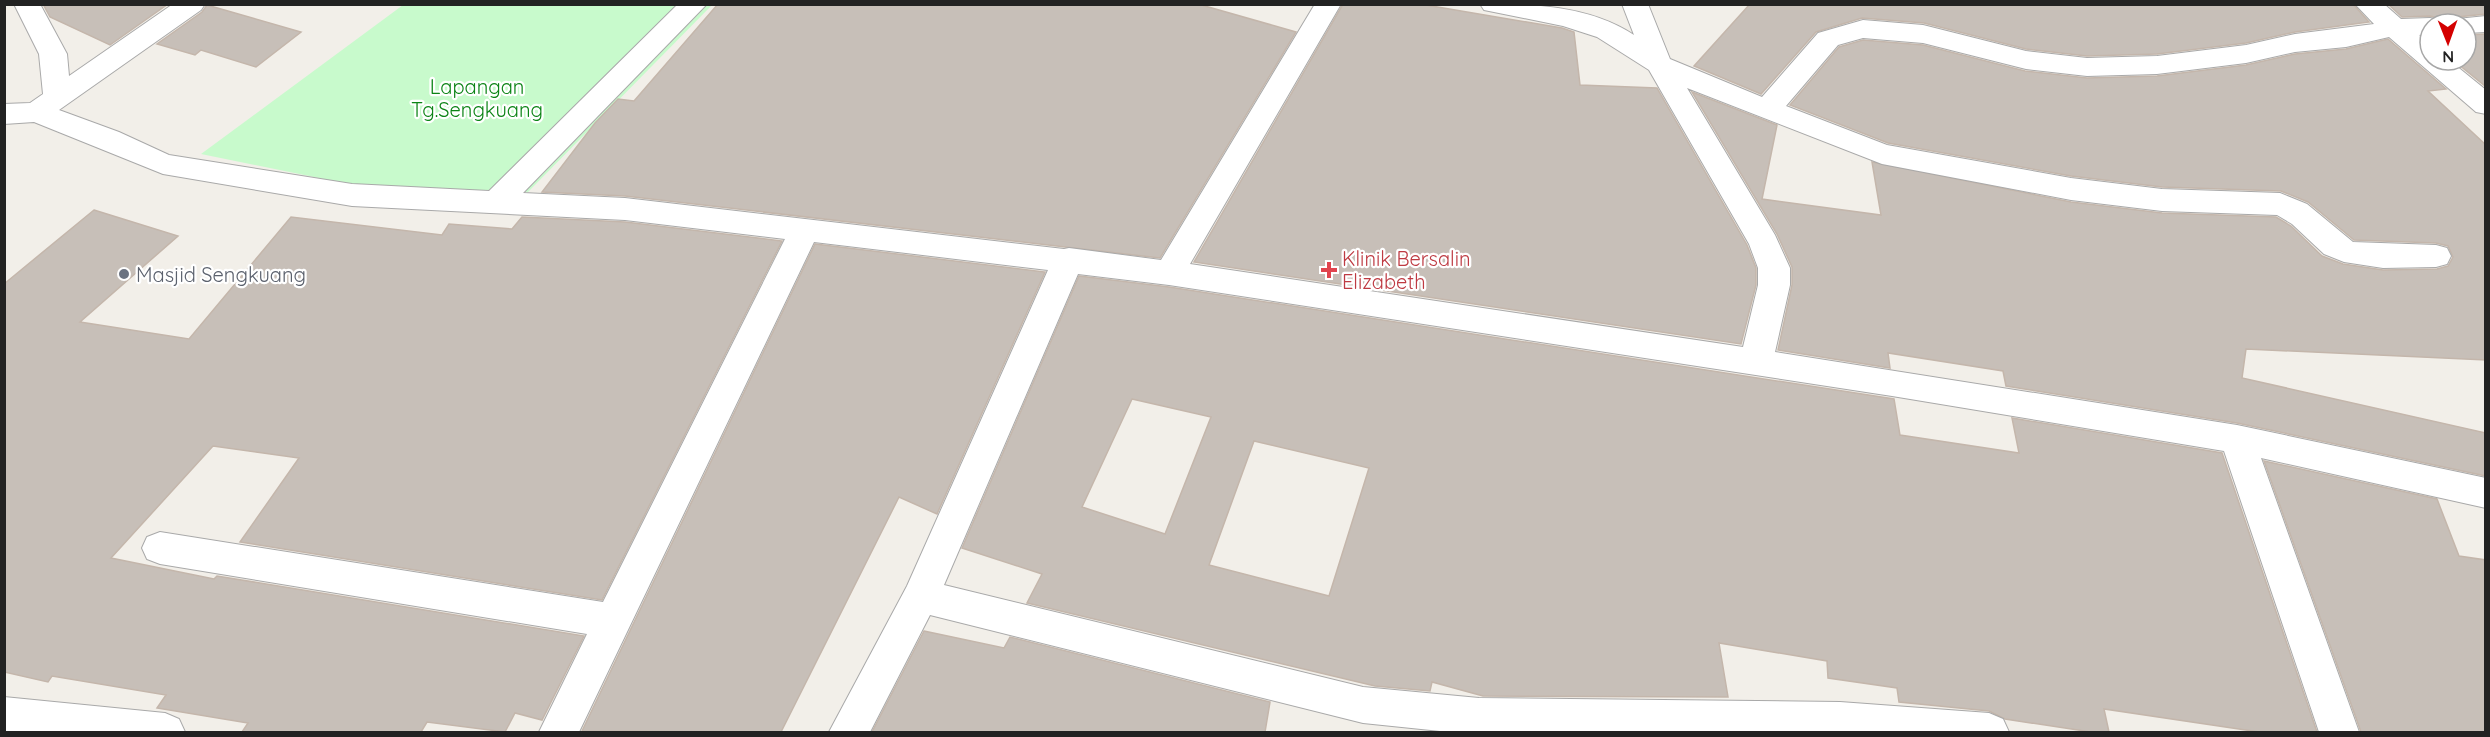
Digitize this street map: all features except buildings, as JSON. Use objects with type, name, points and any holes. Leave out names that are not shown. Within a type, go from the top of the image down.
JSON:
[{"type":"street","points":[[27,4],[53,54],[47,104]]},
{"type":"street","points":[[4,114],[47,104],[192,4]]},
{"type":"street","points":[[495,203],[694,4]]},
{"type":"street","points":[[1169,273],[1328,4]]},
{"type":"street","points":[[1493,4],[1576,21],[1607,31],[1630,43],[1658,63],[1720,92],[1882,154],[2071,189],[2162,200],[2280,204],[2294,208],[2336,247],[2349,254],[2436,256]]},
{"type":"street","points":[[1635,4],[1658,63],[1764,243],[1774,268],[1774,285],[1756,362]]},
{"type":"street","points":[[2368,4],[2418,48]]},
{"type":"street","points":[[1767,109],[1828,39],[1842,33],[1863,29],[1923,34],[2026,60],[2087,67],[2157,64],[2235,55],[2295,43],[2346,38],[2393,28],[2418,27]]},
{"type":"street","points":[[2447,72],[2486,105]]},
{"type":"street","points":[[47,104],[108,139],[164,164],[352,195],[625,208],[1069,259],[1756,362],[2237,439],[2486,493]]},
{"type":"street","points":[[559,732],[805,229]]},
{"type":"street","points":[[849,732],[921,596],[1069,259]]},
{"type":"street","points":[[2237,439],[2339,732]]},
{"type":"street","points":[[160,548],[613,621]]},
{"type":"street","points":[[921,596],[1363,705],[1479,717],[1840,721],[1989,732]]},
{"type":"street","points":[[4,716],[165,732]]},
{"type":"green space","name":"Lapangan Tg.Sengkuang","points":[[403,5],[712,5],[528,192],[368,188],[201,154]]},
{"type":"place","name":"Klinik Bersalin Elizabeth","points":[[1329,270]]},
{"type":"place","name":"Masjid Sengkuang","points":[[124,274]]}]
